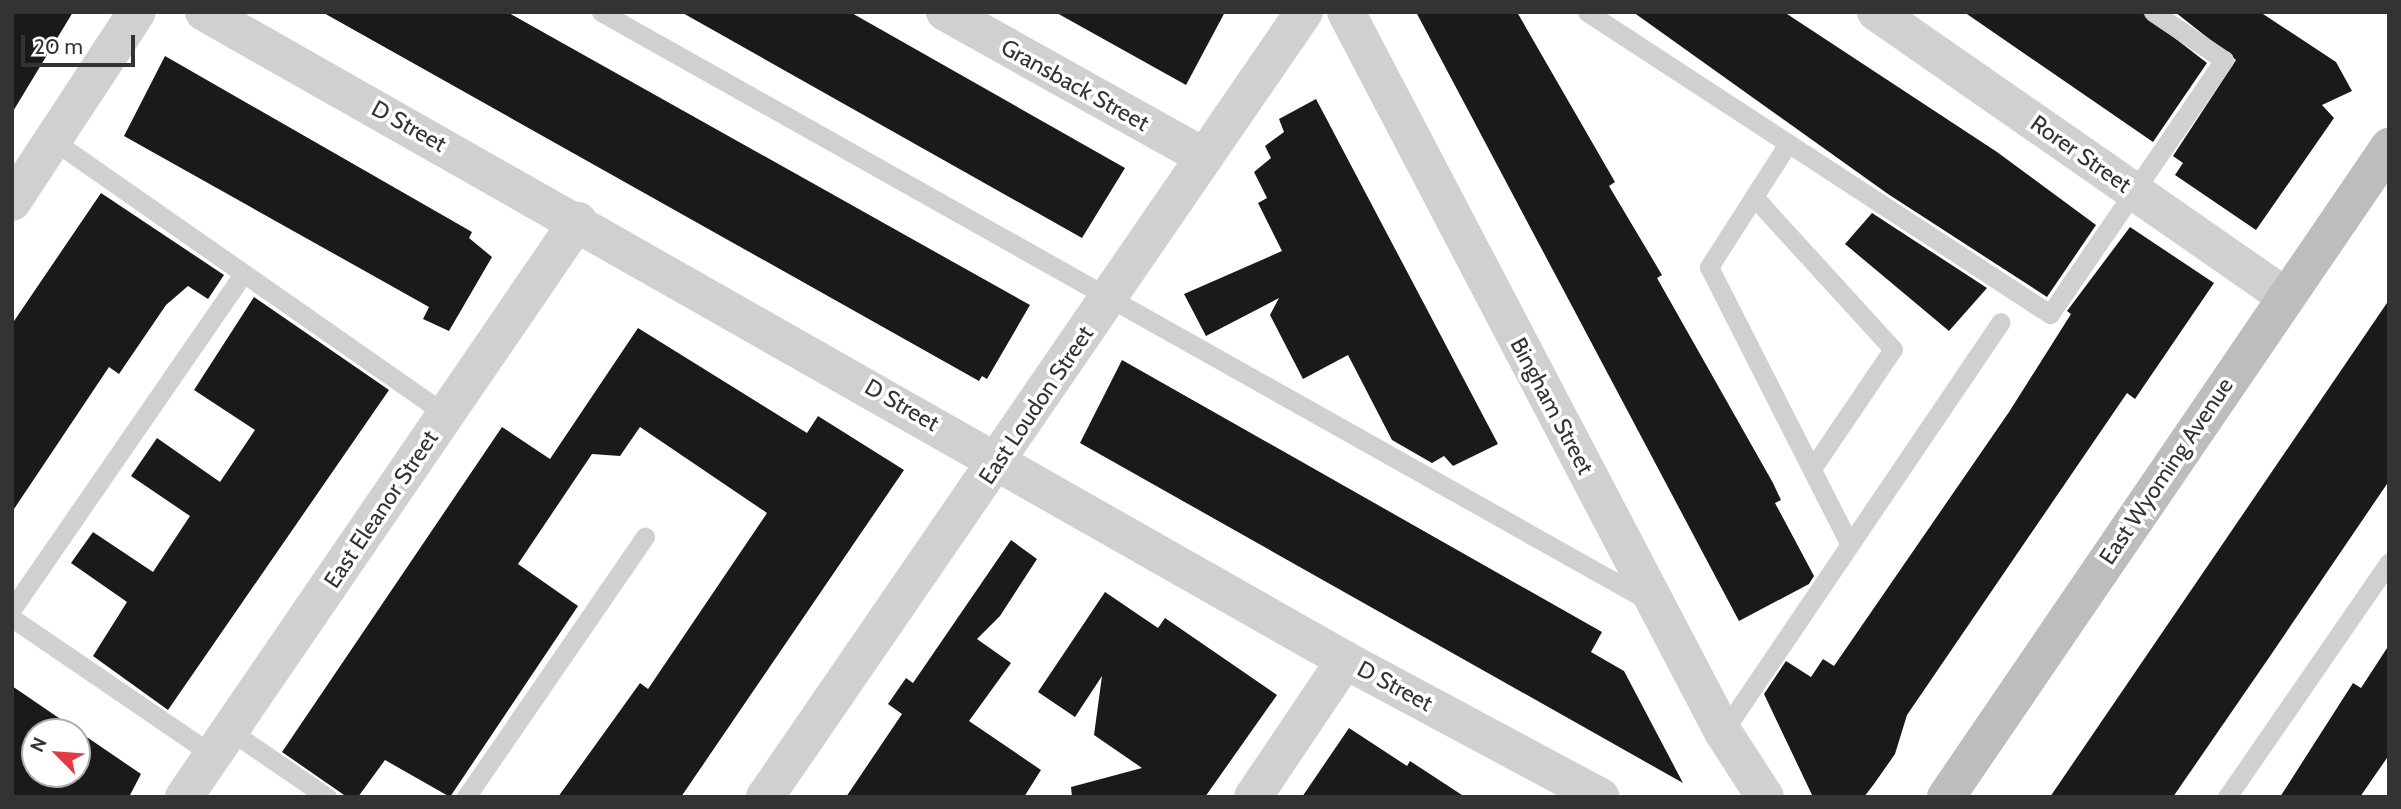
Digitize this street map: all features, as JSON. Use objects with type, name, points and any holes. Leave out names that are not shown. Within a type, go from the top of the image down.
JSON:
[{"type":"street","points":[[12,202],[136,12]]},
{"type":"street","name":"D Street","points":[[204,12],[578,220],[1345,660],[1601,797]]},
{"type":"street","name":"Gransback Street","points":[[945,12],[1204,157]]},
{"type":"street","name":"Bingham Street","points":[[1346,12],[1723,733],[1765,797]]},
{"type":"street","name":"Rorer Street","points":[[1877,12],[2284,296]]},
{"type":"street","name":"East Loudon Street","points":[[765,797],[1111,296],[1298,14]]},
{"type":"street","name":"East Wyoming Avenue","points":[[1946,797],[2284,296],[2389,147]]},
{"type":"street","name":"East Eleanor Street","points":[[184,797],[578,220]]},
{"type":"street","points":[[1253,797],[1345,660]]},
{"type":"lane","points":[[601,12],[1111,296],[1657,606]]},
{"type":"lane","points":[[1587,12],[1787,145],[2050,314],[2224,60],[2152,12]]},
{"type":"lane","points":[[54,141],[242,276],[446,414]]},
{"type":"lane","points":[[1787,145],[1709,267],[1814,467],[1848,541]]},
{"type":"lane","points":[[1754,197],[1893,349],[1814,467]]},
{"type":"lane","points":[[12,609],[242,276]]},
{"type":"lane","points":[[1723,733],[1848,541],[2001,322]]},
{"type":"lane","points":[[466,797],[645,537]]},
{"type":"lane","points":[[2227,797],[2389,562]]},
{"type":"lane","points":[[12,618],[221,742],[327,797]]},
{"type":"building","points":[[12,12],[73,12],[12,113]]},
{"type":"building","points":[[322,12],[507,12],[1030,305],[987,379],[982,376],[979,381]]},
{"type":"building","points":[[681,12],[850,12],[1125,168],[1082,238]]},
{"type":"building","points":[[1055,12],[1225,12],[1186,85]]},
{"type":"building","points":[[1416,12],[1517,12],[1615,182],[1609,186],[1662,275],[1657,278],[1773,483],[1781,500],[1775,503],[1814,576],[1809,584],[1739,621]]},
{"type":"building","points":[[1633,12],[1784,12],[1997,152],[2096,225],[2047,297],[1888,194]]},
{"type":"building","points":[[1964,12],[2141,12],[2207,63],[2153,142]]},
{"type":"building","points":[[2175,12],[2260,12],[2336,62],[2352,91],[2322,105],[2334,118],[2256,230],[2175,175],[2183,163],[2173,156],[2236,60]]},
{"type":"building","points":[[165,56],[472,232],[469,238],[492,257],[449,331],[423,319],[429,307],[124,136]]},
{"type":"building","points":[[1316,99],[1498,444],[1453,466],[1444,456],[1432,463],[1392,440],[1348,355],[1303,379],[1270,315],[1279,298],[1206,336],[1184,294],[1282,251],[1258,203],[1267,198],[1254,172],[1271,158],[1265,146],[1284,132],[1279,119]]},
{"type":"building","points":[[101,193],[224,275],[208,299],[188,286],[166,305],[119,374],[109,367],[12,512],[12,324]]},
{"type":"building","points":[[1872,213],[1987,288],[1949,331],[1845,244]]},
{"type":"building","points":[[2130,227],[2214,283],[2135,399],[2127,393],[1907,715],[1895,754],[1864,797],[1813,797],[1764,694],[1786,661],[1811,677],[1823,659],[1834,666],[2009,412],[2071,314],[2067,311]]},
{"type":"building","points":[[254,297],[389,390],[168,710],[93,656],[127,602],[71,563],[93,532],[153,572],[190,516],[131,476],[157,438],[220,482],[255,430],[194,390]]},
{"type":"building","points":[[2389,300],[2389,481],[2266,662],[2173,797],[2050,797]]},
{"type":"building","points":[[638,328],[807,433],[818,416],[904,470],[681,797],[558,797],[640,683],[648,689],[767,513],[640,427],[620,456],[592,454],[518,564],[578,606],[450,797],[385,760],[358,797],[347,797],[282,752],[502,427],[550,459]]},
{"type":"building","points":[[1122,360],[1602,632],[1591,652],[1624,671],[1683,783],[1080,443]]},
{"type":"building","points":[[1011,540],[1037,559],[1000,616],[977,639],[1011,663],[969,721],[1041,770],[1024,797],[846,797],[902,714],[888,704],[906,678],[913,683]]},
{"type":"building","points":[[1105,592],[1158,628],[1165,618],[1277,695],[1205,797],[1072,797],[1071,787],[1142,768],[1094,735],[1102,676],[1075,717],[1038,692]]},
{"type":"building","points":[[2389,645],[2389,755],[2360,797],[2280,797],[2353,683],[2361,688]]},
{"type":"building","points":[[12,686],[59,718],[21,718],[21,788],[91,788],[91,740],[141,774],[129,797],[12,797]]},
{"type":"building","points":[[1349,728],[1407,766],[1410,761],[1465,797],[1302,797]]}]
